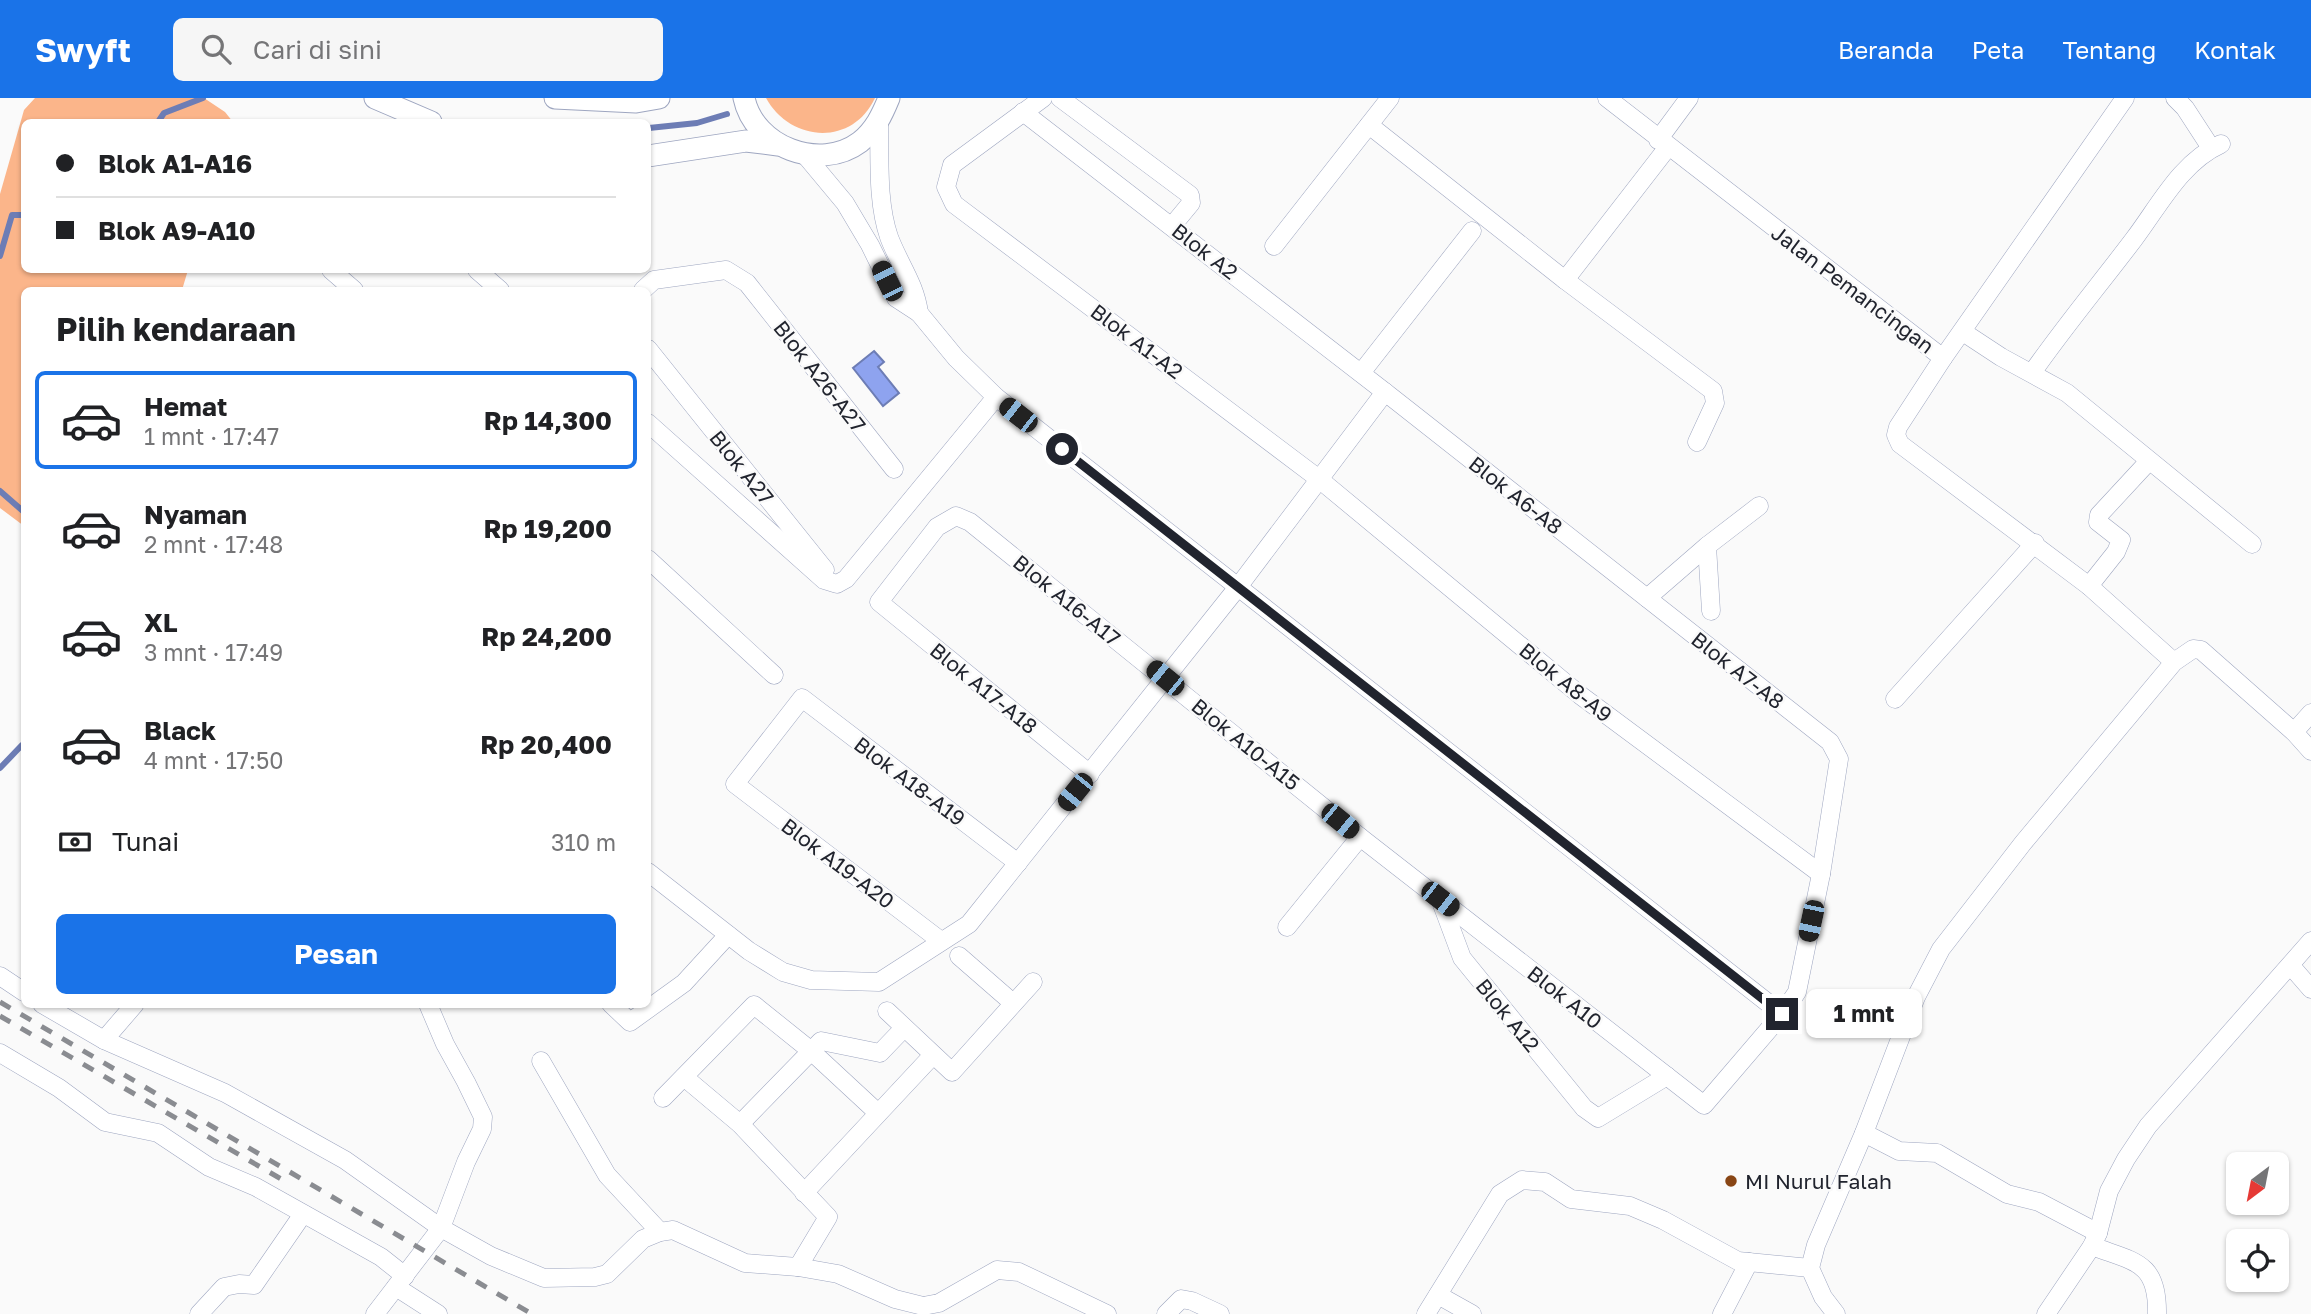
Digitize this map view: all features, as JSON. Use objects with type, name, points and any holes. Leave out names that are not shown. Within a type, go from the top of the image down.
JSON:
[{"type":"street","points":[[375,98],[424,119]]},
{"type":"street","points":[[555,98],[635,102],[659,98]]},
{"type":"street","points":[[744,98],[758,128],[778,145]]},
{"type":"street","points":[[651,156],[746,141],[778,145],[805,155],[833,154],[859,143],[879,123],[889,98]]},
{"type":"street","points":[[1023,113],[1043,98]]},
{"type":"street","points":[[1060,98],[1190,195],[1191,203],[1172,226]]},
{"type":"street","points":[[1274,246],[1390,98]]},
{"type":"street","name":"Jalan Pemancingan","points":[[1606,98],[1943,358],[1898,427],[1896,435],[1900,444],[2035,543],[2089,586],[2174,662]]},
{"type":"street","points":[[1565,280],[1663,143],[1689,98]]},
{"type":"street","points":[[1943,358],[2125,98]]},
{"type":"street","points":[[2032,373],[2160,200],[2197,160],[2216,146],[2175,98]]},
{"type":"street","name":"Blok A1-A2","points":[[1023,113],[952,165],[946,187],[954,204],[1320,479]]},
{"type":"street","name":"Blok A2","points":[[1023,113],[1385,391]]},
{"type":"street","points":[[879,123],[883,212],[890,237],[916,293],[919,313]]},
{"type":"street","points":[[1369,125],[1565,280],[1713,391],[1716,403],[1696,442]]},
{"type":"street","points":[[805,155],[845,203],[870,245],[896,299],[919,313],[956,358],[996,397],[1782,1014],[1797,992],[1821,874]]},
{"type":"street","points":[[1361,373],[1472,231]]},
{"type":"street","points":[[870,245],[890,237]]},
{"type":"street","name":"Blok A26-A27","points":[[646,287],[654,280],[726,270],[747,283],[894,469]]},
{"type":"street","points":[[334,273],[351,287]]},
{"type":"street","points":[[480,273],[497,287]]},
{"type":"street","points":[[1963,331],[2088,409],[2252,544]]},
{"type":"street","name":"Blok A27","points":[[651,353],[831,582]]},
{"type":"street","points":[[651,874],[728,935],[783,972],[811,980],[879,982],[969,924],[1238,587],[1385,391]]},
{"type":"street","name":"Blok A6-A8","points":[[1385,391],[1647,598]]},
{"type":"street","points":[[651,426],[831,582],[846,579],[996,397]]},
{"type":"street","points":[[2089,586],[2116,552],[2121,540],[2098,523],[2099,515],[2149,461]]},
{"type":"street","name":"Blok A8-A9","points":[[1320,479],[1580,695],[1821,874]]},
{"type":"street","points":[[1647,598],[1759,506]]},
{"type":"street","name":"Blok A17-A18","points":[[970,522],[956,516],[937,527],[879,601],[1090,774]]},
{"type":"street","name":"Blok A16-A17","points":[[970,522],[1165,678]]},
{"type":"street","points":[[1895,699],[2035,543]]},
{"type":"street","points":[[1707,546],[1711,611]]},
{"type":"street","points":[[651,562],[774,675]]},
{"type":"street","name":"Blok A7-A8","points":[[1647,598],[1830,742],[1839,759],[1821,874]]},
{"type":"street","points":[[1836,1314],[1823,1297],[1810,1268],[1816,1245],[1864,1133],[1916,997],[1941,949],[2023,843],[2174,662],[2193,649],[2201,650],[2294,732],[2311,751]]},
{"type":"street","name":"Blok A10-A15","points":[[1165,678],[1433,894]]},
{"type":"street","name":"Blok A19-A20","points":[[802,698],[735,784],[941,941]]},
{"type":"street","name":"Blok A18-A19","points":[[802,698],[1018,863]]},
{"type":"street","points":[[2294,732],[2311,713]]},
{"type":"street","points":[[1287,927],[1360,837]]},
{"type":"street","name":"Blok A10","points":[[1433,894],[1704,1105],[1782,1014]]},
{"type":"street","name":"Blok A12","points":[[1433,894],[1462,958],[1584,1108],[1598,1118],[1667,1076]]},
{"type":"street","points":[[651,1007],[684,983],[728,935]]},
{"type":"street","points":[[2046,1314],[2095,1239],[2109,1191],[2148,1126],[2311,941]]},
{"type":"street","points":[[959,956],[1013,1003]]},
{"type":"street","points":[[2291,966],[2311,989]]},
{"type":"street","points":[[0,976],[21,990]]},
{"type":"street","points":[[887,1011],[952,1072],[1033,982]]},
{"type":"street","points":[[663,1098],[754,1005],[810,1050],[878,1113]]},
{"type":"street","points":[[49,1008],[104,1040],[225,1093],[345,1160],[441,1228],[491,1256],[544,1278],[594,1277],[607,1274],[643,1239],[673,1230],[745,1264],[798,1267],[838,1274],[895,1299],[923,1306],[939,1303],[997,1270],[1020,1272],[1107,1314]]},
{"type":"street","points":[[104,1040],[132,1008]]},
{"type":"street","points":[[375,1314],[441,1228],[482,1129],[483,1117],[430,1008]]},
{"type":"street","points":[[615,1008],[630,1022],[649,1008]]},
{"type":"street","points":[[740,1124],[821,1041],[880,1053],[904,1028]]},
{"type":"street","points":[[0,1053],[59,1088],[105,1122],[119,1127],[150,1129],[209,1167],[256,1187],[381,1257],[401,1282],[438,1314]]},
{"type":"street","points":[[804,1193],[933,1055]]},
{"type":"street","points":[[541,1061],[607,1175],[660,1232]]},
{"type":"street","points":[[684,1077],[740,1124],[828,1217],[798,1267]]},
{"type":"street","points":[[1864,1133],[1899,1151],[1937,1153],[2007,1194],[2039,1202],[2149,1273],[2157,1292],[2157,1314]]},
{"type":"street","points":[[1426,1314],[1500,1194],[1522,1180],[1545,1182],[1571,1199],[1630,1206],[1663,1220],[1738,1261],[1810,1268]]},
{"type":"street","points":[[199,1314],[224,1287],[254,1285],[303,1214]]},
{"type":"street","points":[[1722,1314],[1749,1262]]},
{"type":"street","points":[[1438,1295],[1472,1314]]},
{"type":"street","points":[[1166,1314],[1181,1299],[1220,1314]]},
{"type":"shaded area","points":[[35,98],[204,98],[231,119],[21,119],[24,110]]},
{"type":"shaded area","points":[[766,98],[875,98],[865,114],[852,125],[821,133],[790,123],[777,113]]},
{"type":"shaded area","points":[[21,120],[21,273],[187,273],[183,287],[21,287],[21,524],[0,508],[0,194]]},
{"type":"water","points":[[874,351],[884,362],[878,367],[899,393],[883,406],[853,368]]},
{"type":"waterway","points":[[160,119],[164,113],[203,98]]},
{"type":"waterway","points":[[651,128],[697,123],[727,114]]},
{"type":"waterway","points":[[0,256],[12,215],[21,215]]},
{"type":"waterway","points":[[0,491],[21,509]]},
{"type":"waterway","points":[[0,768],[21,746]]},
{"type":"railway","points":[[0,1002],[532,1314]]},
{"type":"railway","points":[[0,1016],[288,1183]]},
{"type":"place","name":"MI Nurul Falah","points":[[1731,1181]]},
{"type":"route","points":[[1062,449],[1782,1014]]}]
